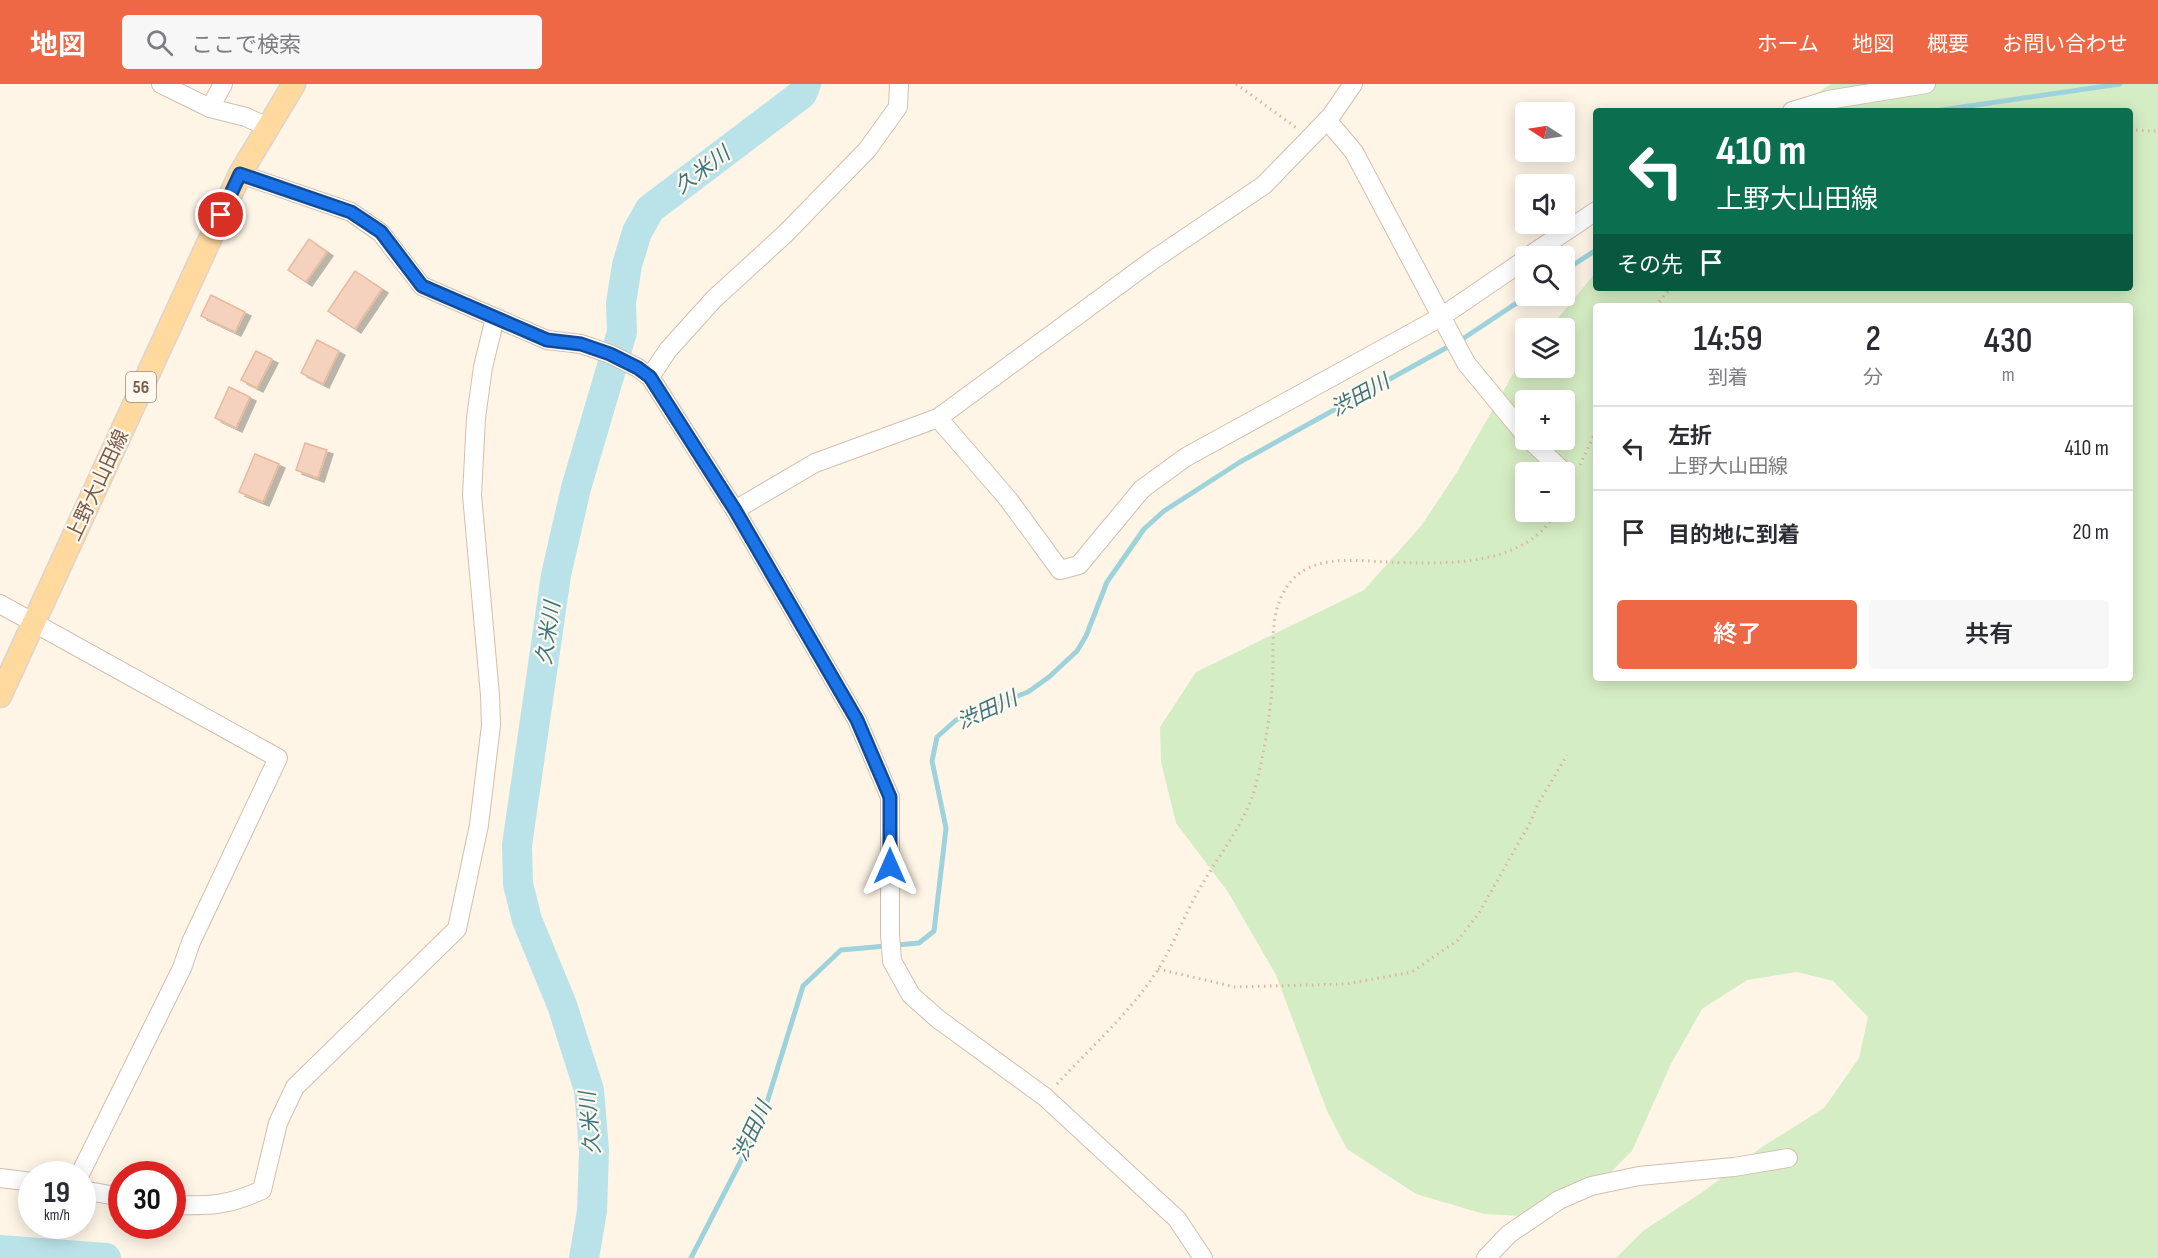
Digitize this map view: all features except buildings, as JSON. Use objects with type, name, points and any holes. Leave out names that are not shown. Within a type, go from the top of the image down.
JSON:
[{"type":"main road","name":"上野大山田線","points":[[0,696],[240,174],[294,84]]},
{"type":"street","points":[[161,84],[210,108],[246,117],[267,127]]},
{"type":"street","points":[[210,108],[223,84]]},
{"type":"street","points":[[644,372],[668,350],[714,299],[785,234],[867,150],[898,107],[900,84]]},
{"type":"street","points":[[735,510],[815,463],[938,418],[1150,262],[1264,185],[1327,120],[1353,84]]},
{"type":"street","points":[[1802,108],[1828,100],[1926,84]]},
{"type":"street","points":[[1327,120],[1354,152],[1466,363],[1515,422]]},
{"type":"street","points":[[240,174],[351,212],[381,232],[422,286],[547,340],[581,344],[644,372],[735,510],[857,720],[890,797],[892,961],[911,995],[938,1019],[1045,1097],[1177,1219],[1203,1258]]},
{"type":"street","points":[[1544,246],[1593,213]]},
{"type":"street","points":[[938,418],[1008,499],[1060,570],[1080,565],[1142,489],[1186,457],[1444,322],[1515,267]]},
{"type":"street","points":[[186,1205],[212,1206],[236,1202],[262,1190],[278,1123],[295,1087],[457,929],[479,825],[490,725],[490,695],[472,495],[476,418],[483,367],[495,318]]},
{"type":"street","points":[[1540,450],[1553,462]]},
{"type":"street","points":[[0,604],[278,758],[191,942],[182,968],[86,1161]]},
{"type":"street","points":[[1486,1258],[1509,1234],[1559,1200],[1591,1186],[1648,1174],[1734,1167],[1788,1158]]},
{"type":"street","points":[[0,1178],[18,1180]]},
{"type":"path","points":[[1236,84],[1311,137]]},
{"type":"path","points":[[2133,130],[2158,130]]},
{"type":"path","points":[[1657,303],[1668,291]]},
{"type":"path","points":[[1575,464],[1593,436]]},
{"type":"path","points":[[1045,1097],[1128,1008],[1158,969],[1202,884],[1225,849],[1254,790],[1267,735],[1272,690],[1272,629],[1283,596],[1293,579],[1322,562],[1466,561],[1501,554],[1524,545],[1550,522]]},
{"type":"path","points":[[1158,969],[1235,987],[1346,984],[1412,972],[1458,940],[1479,913],[1567,755]]},
{"type":"green space","points":[[1831,84],[2158,84],[2158,1258],[1616,1258],[1643,1231],[1704,1191],[1762,1147],[1824,1108],[1859,1058],[1868,1017],[1833,981],[1797,972],[1747,980],[1702,1009],[1671,1064],[1632,1151],[1589,1194],[1541,1217],[1484,1214],[1416,1194],[1347,1149],[1327,1111],[1276,975],[1228,892],[1176,823],[1161,762],[1160,727],[1196,672],[1364,590],[1421,526],[1457,472],[1515,372],[1515,378],[1575,378],[1575,318],[1558,318],[1568,306],[1575,306],[1575,298],[1593,276],[1593,291],[2133,291],[2133,108],[1795,108]]},
{"type":"waterway","name":"久米川","points":[[584,1258],[592,1211],[594,1150],[589,1090],[562,1005],[527,920],[518,884],[517,845],[556,575],[576,488],[622,332],[621,303],[627,265],[637,232],[650,209],[802,94],[806,84]]},
{"type":"waterway","name":"渋田川","points":[[1956,108],[2120,84]]},
{"type":"waterway","name":"渋田川","points":[[1575,264],[1593,252]]},
{"type":"waterway","name":"渋田川","points":[[691,1258],[749,1145],[768,1099],[803,986],[841,950],[919,943],[934,931],[946,828],[932,761],[937,737],[956,720],[1028,692],[1049,677],[1077,651],[1086,636],[1107,582],[1144,529],[1164,511],[1240,462],[1464,338],[1515,304]]},
{"type":"waterway","name":"久米川","points":[[0,1250],[106,1258]]},
{"type":"route","points":[[221,215],[240,174],[351,212],[381,232],[422,286],[547,340],[571,345],[581,344],[610,354],[638,368],[650,377],[735,510],[857,720],[890,797],[890,866]]}]
